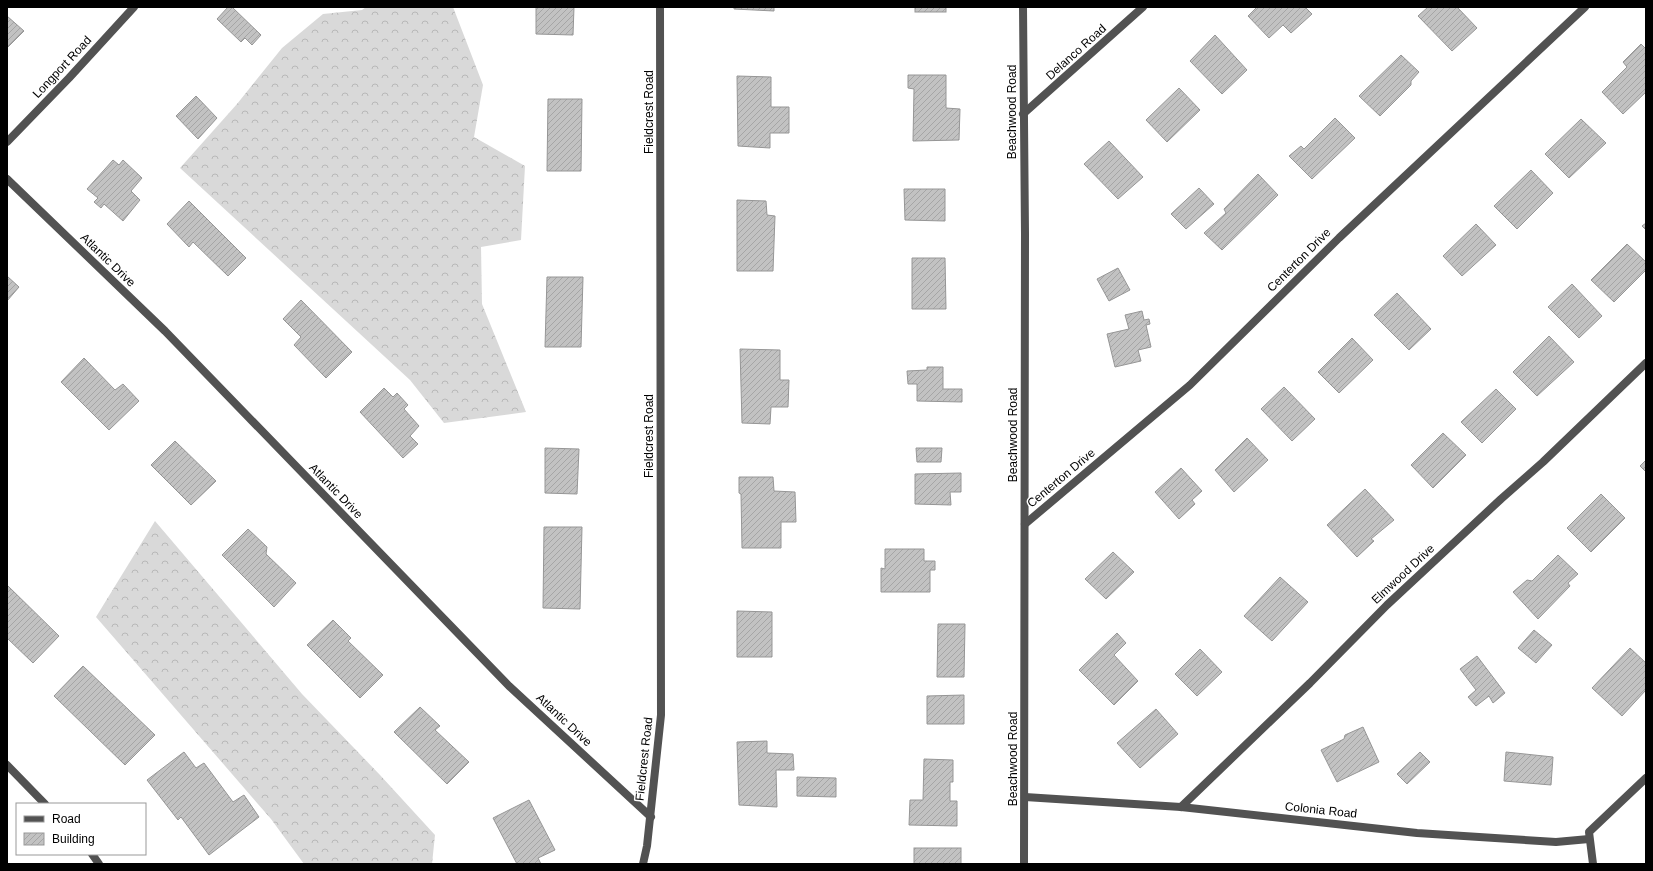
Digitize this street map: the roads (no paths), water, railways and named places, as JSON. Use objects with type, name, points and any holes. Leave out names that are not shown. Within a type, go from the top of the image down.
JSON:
[{"type":"street","name":"Longport Road","points":[[7,142],[69,78],[134,7]]},
{"type":"street","name":"Fieldcrest Road","points":[[643,864],[647,846],[661,715],[660,7]]},
{"type":"street","name":"Beachwood Road","points":[[1023,7],[1025,234],[1024,864]]},
{"type":"street","name":"Delanco Road","points":[[1023,114],[1143,7]]},
{"type":"street","name":"Centerton Drive","points":[[1025,524],[1190,385],[1339,238],[1585,7]]},
{"type":"street","name":"Atlantic Drive","points":[[7,179],[165,331],[509,686],[650,817]]},
{"type":"street","name":"Elmwood Drive","points":[[1181,807],[1310,683],[1387,606],[1501,499],[1543,462],[1646,363]]},
{"type":"street","points":[[7,764],[44,803]]},
{"type":"street","points":[[1593,864],[1588,832],[1646,778]]},
{"type":"street","name":"Colonia Road","points":[[1025,797],[1181,807],[1417,833],[1556,842],[1589,839]]},
{"type":"street","points":[[93,855],[99,864]]}]
